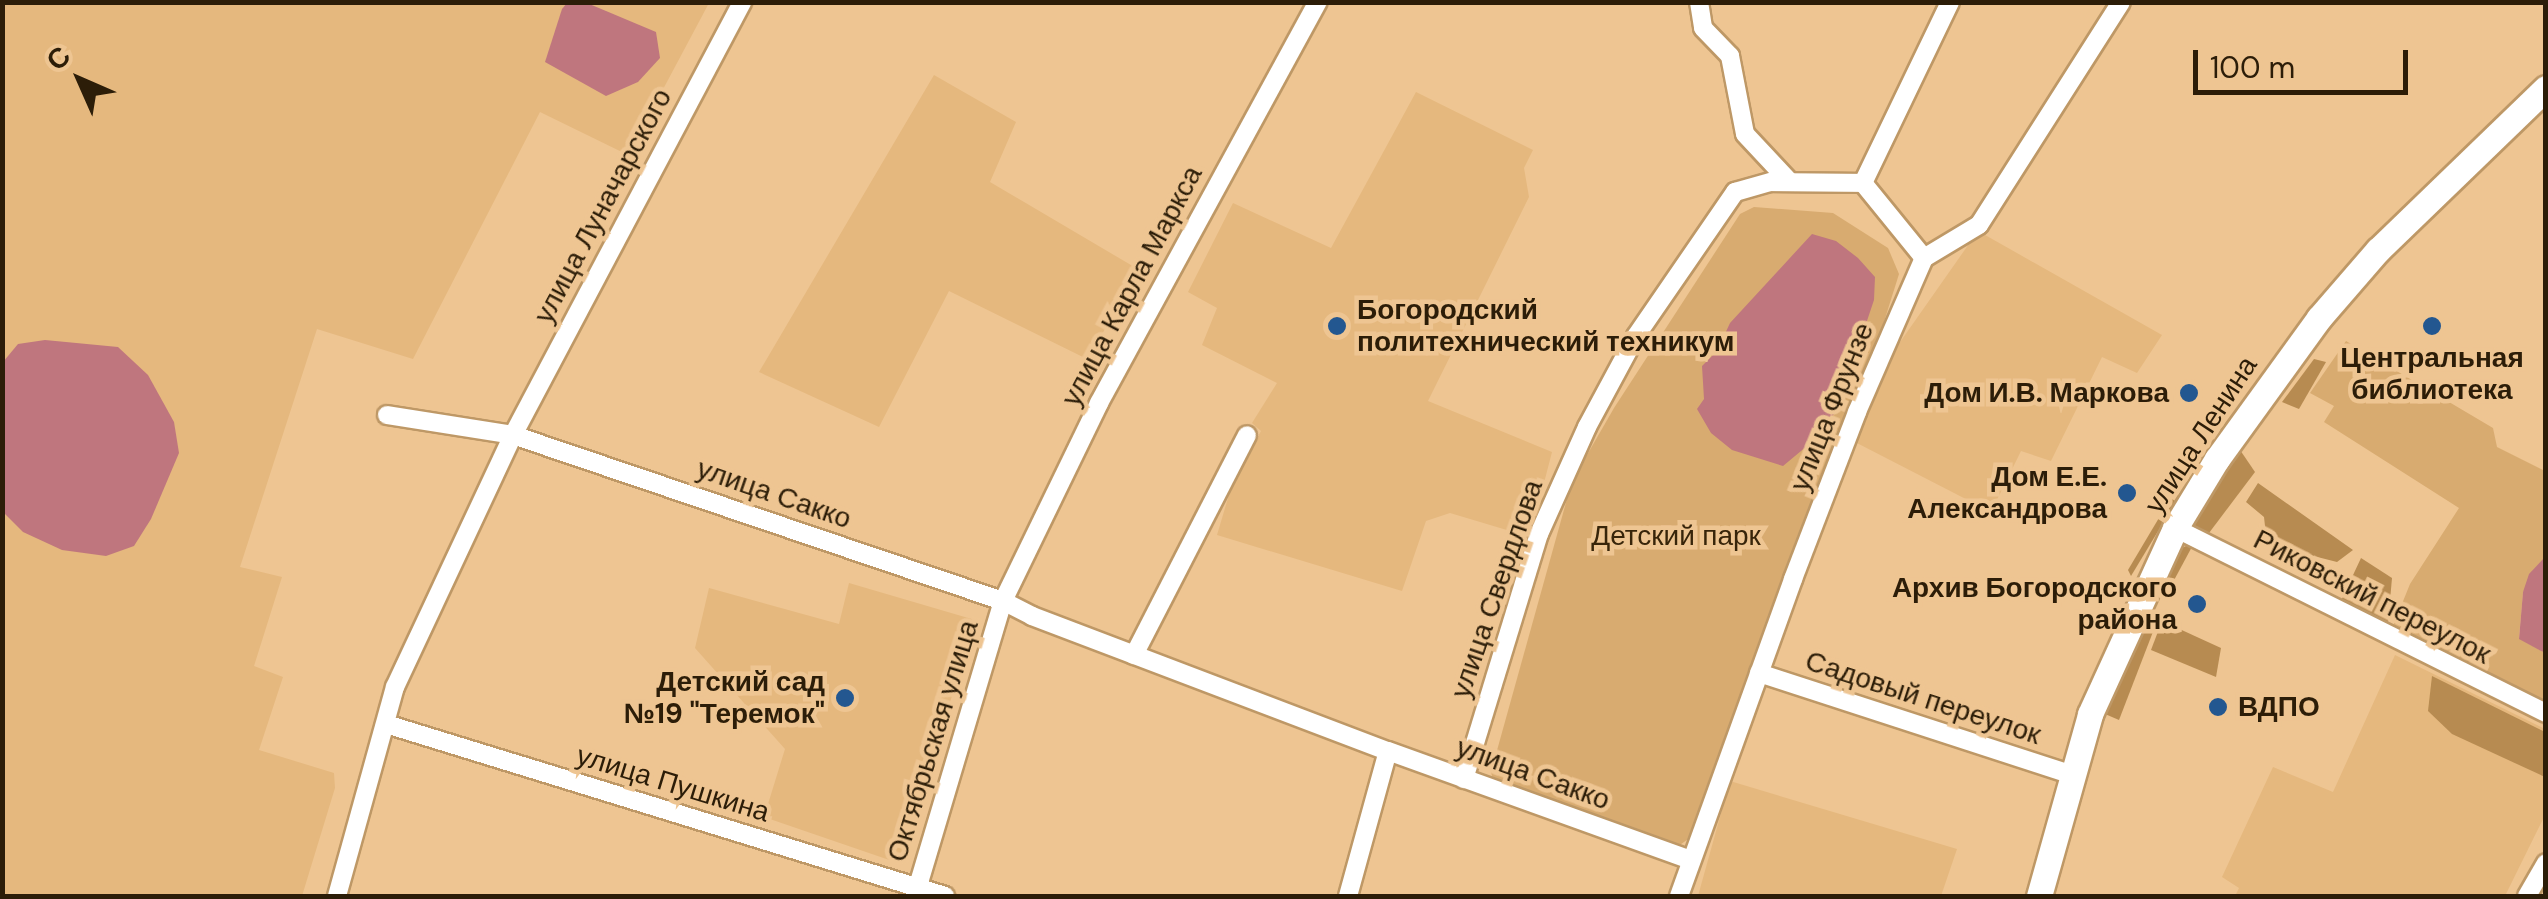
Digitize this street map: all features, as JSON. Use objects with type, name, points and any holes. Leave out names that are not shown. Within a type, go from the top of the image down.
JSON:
[{"type":"main road","name":"улица Ленина","points":[[2038,896],[2090,714],[2175,528],[2216,459],[2319,318],[2378,250],[2546,88]]},
{"type":"street","name":"улица Луначарского","points":[[337,896],[395,688],[513,435],[742,2]]},
{"type":"street","points":[[1700,2],[1702,28],[1730,56],[1745,134],[1788,182]]},
{"type":"street","points":[[1950,2],[1863,183],[1924,258],[1980,225],[2120,2]]},
{"type":"street","name":"улица Карла Маркса","points":[[1003,601],[1099,402],[1315,4]]},
{"type":"street","name":"улица Свердлова","points":[[1464,779],[1533,552],[1587,427],[1636,336],[1735,192],[1788,182],[1863,183]]},
{"type":"street","name":"улица Фрунзе","points":[[1680,896],[1857,412],[1924,258]]},
{"type":"street","name":"улица Сакко","points":[[387,415],[513,435],[1003,601],[1388,752],[1690,860]]},
{"type":"street","points":[[1134,654],[1247,435]]},
{"type":"street","name":"Риковский переулок","points":[[2175,528],[2546,713]]},
{"type":"street","name":"Октябрьская улица","points":[[916,893],[1003,601]]},
{"type":"street","name":"Садовый переулок","points":[[1759,673],[2070,774]]},
{"type":"street","name":"улица Пушкина","points":[[386,724],[916,893],[945,896]]},
{"type":"street","points":[[1348,896],[1388,752]]},
{"type":"street","points":[[2526,896],[2546,863]]},
{"type":"shaded area","points":[[2,3],[709,3],[628,155],[540,112],[413,359],[317,329],[240,567],[282,577],[254,666],[283,677],[259,750],[334,773],[335,788],[302,896],[3,896]]},
{"type":"shaded area","points":[[567,3],[587,3],[656,32],[660,58],[638,82],[606,96],[545,62],[562,9]]},
{"type":"shaded area","points":[[934,75],[1016,122],[990,182],[1136,268],[1089,360],[949,291],[879,427],[759,372]]},
{"type":"shaded area","name":"Богородский политехнический техникум","points":[[1416,92],[1533,150],[1524,168],[1529,197],[1428,401],[1552,452],[1530,537],[1450,513],[1426,521],[1402,591],[1217,535],[1231,488],[1261,431],[1252,423],[1277,383],[1202,345],[1217,308],[1188,292],[1233,203],[1331,248]]},
{"type":"shaded area","points":[[1978,231],[2162,335],[2137,373],[2102,357],[2051,461],[2021,451],[1991,512],[1853,441],[1898,345]]},
{"type":"shaded area","points":[[1812,234],[1836,241],[1858,258],[1875,277],[1874,300],[1837,410],[1813,441],[1783,466],[1732,450],[1711,433],[1697,409],[1704,399],[1702,366],[1717,351],[1730,323]]},
{"type":"shaded area","points":[[45,340],[118,347],[148,375],[174,422],[179,453],[151,519],[134,546],[106,556],[62,550],[23,532],[3,512],[3,362],[18,344]]},
{"type":"shaded area","points":[[2314,359],[2326,362],[2299,409],[2282,402]]},
{"type":"shaded area","points":[[2238,447],[2255,472],[2209,533],[2188,528]]},
{"type":"shaded area","points":[[2194,459],[2198,465],[2131,576],[2128,570]]},
{"type":"shaded area","points":[[2258,483],[2353,550],[2337,562],[2267,544],[2264,517],[2246,502]]},
{"type":"shaded area","points":[[2194,543],[2165,597],[2158,591],[2181,548]]},
{"type":"shaded area","points":[[2546,557],[2545,653],[2519,639],[2523,592],[2529,574]]},
{"type":"shaded area","points":[[2361,558],[2392,578],[2388,623],[2340,603]]},
{"type":"shaded area","name":"Детский сад №19 \"Теремок\"","points":[[849,583],[975,620],[901,864],[764,817],[785,749],[695,648],[709,588],[839,624]]},
{"type":"shaded area","points":[[2162,621],[2221,648],[2216,677],[2151,650]]},
{"type":"shaded area","points":[[2144,623],[2156,624],[2119,720],[2105,714]]},
{"type":"shaded area","points":[[2395,655],[2545,729],[2545,815],[2505,896],[2235,896],[2239,888],[2222,877],[2273,767],[2333,792]]},
{"type":"shaded area","points":[[2432,676],[2545,732],[2545,777],[2452,734],[2428,711]]},
{"type":"shaded area","points":[[1730,781],[1957,849],[1941,896],[1698,896]]},
{"type":"green space","name":"Детский парк","points":[[1754,207],[1833,213],[1888,248],[1899,274],[1866,379],[1691,837],[1677,847],[1493,780],[1491,772],[1572,481],[1614,408],[1740,214]]},
{"type":"green space","points":[[2346,341],[2493,428],[2497,447],[2545,471],[2545,557],[2523,592],[2519,638],[2545,653],[2545,705],[2424,648],[2393,626],[2410,584],[2459,508],[2324,422],[2334,406],[2310,393]]},
{"type":"place","name":"Богородский политехнический техникум","points":[[1337,326]]},
{"type":"place","name":"Центральная библиотека","points":[[2432,326]]},
{"type":"place","name":"Дом И.В. Маркова","points":[[2189,393]]},
{"type":"place","name":"Дом Е.Е. Александрова","points":[[2127,493]]},
{"type":"place","name":"Архив Богородского района","points":[[2197,604]]},
{"type":"place","name":"Детский сад №19 \"Теремок\"","points":[[845,698]]},
{"type":"place","name":"ВДПО","points":[[2218,707]]}]
